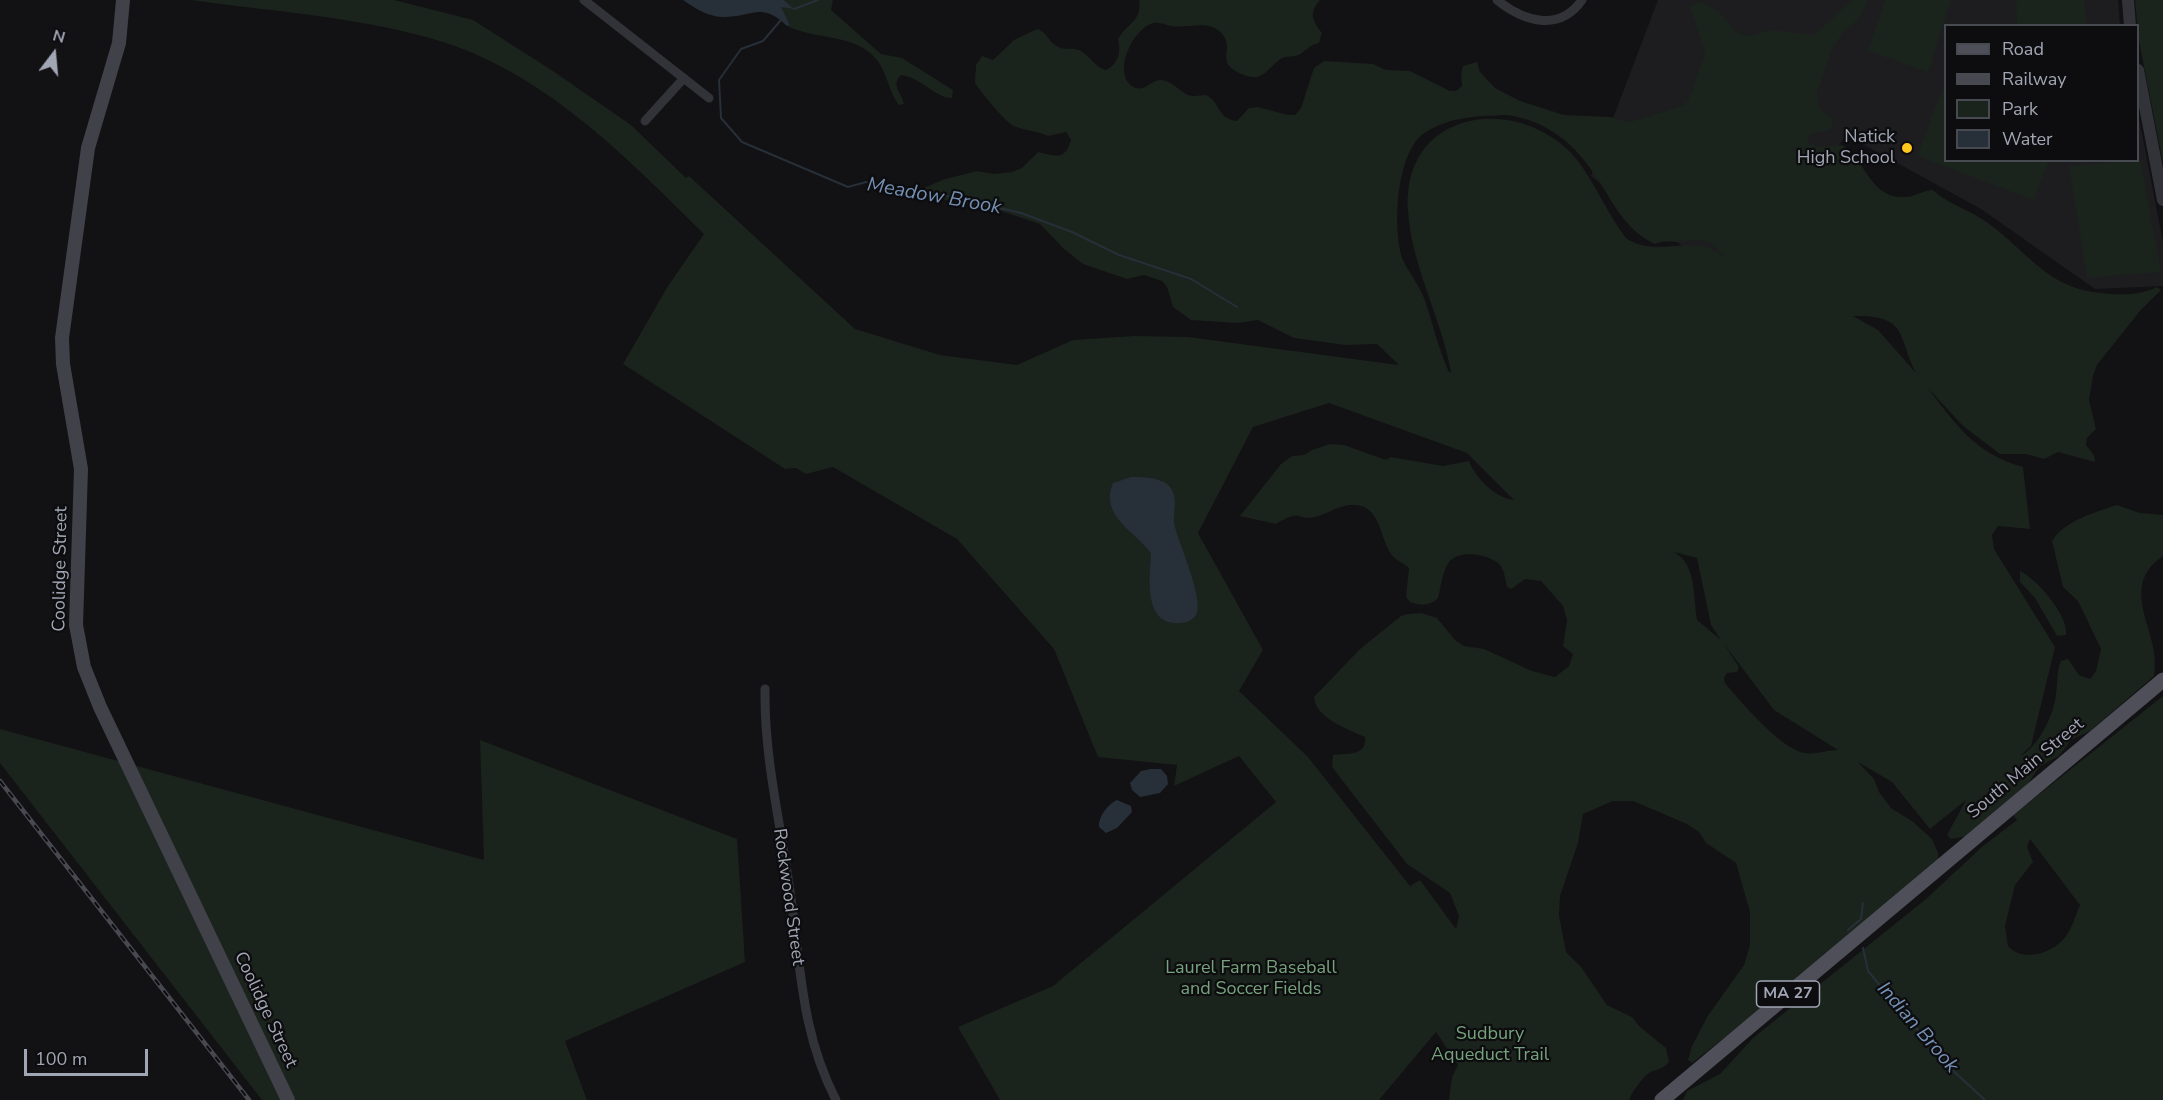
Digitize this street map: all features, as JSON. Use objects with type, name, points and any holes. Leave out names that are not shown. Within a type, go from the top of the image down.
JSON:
[{"type":"main road","name":"Coolidge Street","points":[[123,0],[119,43],[88,148],[62,329],[63,364],[77,432],[81,469],[75,602],[78,640],[86,674],[99,707],[288,1100]]},
{"type":"main road","name":"South Main Street","points":[[1662,1100],[2163,680]]},
{"type":"street","points":[[584,0],[709,98]]},
{"type":"street","points":[[1497,0],[1517,15],[1529,20],[1544,21],[1568,14],[1582,0]]},
{"type":"street","points":[[2128,0],[2130,24]]},
{"type":"street","points":[[2139,75],[2163,200]]},
{"type":"street","points":[[645,121],[684,78]]},
{"type":"street","name":"Rockwood Street","points":[[765,689],[770,774],[792,906],[809,1034],[836,1100]]},
{"type":"shaded area","points":[[1658,0],[2118,0],[2120,24],[1944,24],[1944,162],[2139,162],[2139,118],[2163,242],[2163,286],[2095,289],[1981,209],[1846,135],[1741,291],[1591,176]]},
{"type":"green space","points":[[191,0],[394,0],[473,20],[550,69],[631,125],[686,178],[689,176],[855,329],[940,355],[1017,365],[1073,340],[1134,336],[1188,337],[1399,365],[1377,344],[1345,345],[1294,338],[1258,320],[1238,323],[1191,320],[1173,307],[1167,287],[1162,281],[1144,275],[1127,279],[1083,264],[1063,248],[1040,224],[1001,211],[912,193],[945,179],[977,171],[994,174],[1012,172],[1022,168],[1038,152],[1059,155],[1069,147],[1071,140],[1066,132],[1048,136],[1016,127],[1001,115],[975,83],[976,65],[982,56],[993,60],[1014,40],[1037,29],[1058,47],[1079,50],[1106,70],[1116,61],[1119,53],[1118,39],[1136,18],[1139,0],[1320,0],[1313,13],[1314,20],[1322,33],[1319,43],[1296,56],[1282,58],[1261,76],[1247,76],[1229,66],[1226,41],[1218,30],[1212,27],[1199,25],[1178,27],[1154,23],[1139,32],[1128,50],[1124,70],[1126,79],[1136,88],[1144,88],[1154,82],[1164,80],[1188,95],[1206,95],[1214,101],[1226,117],[1237,121],[1249,108],[1258,107],[1295,115],[1301,108],[1314,68],[1324,61],[1373,64],[1386,70],[1410,71],[1450,91],[1456,91],[1462,86],[1463,66],[1477,62],[1480,72],[1495,88],[1520,101],[1564,115],[1610,117],[1630,122],[1682,106],[1688,101],[1705,53],[1690,6],[1702,2],[1719,12],[1736,32],[1749,36],[1770,30],[1814,35],[1852,0],[1869,0],[1858,20],[1845,30],[1833,47],[1817,92],[1819,108],[1833,119],[1831,129],[1812,134],[1807,140],[1809,144],[1819,147],[1842,145],[1857,160],[1876,186],[1893,196],[1909,197],[1933,190],[1988,223],[2043,270],[2072,286],[2090,291],[2118,294],[2141,293],[2157,287],[2161,290],[2140,311],[2097,365],[2089,400],[2096,429],[2087,438],[2086,445],[2094,455],[2095,462],[2058,452],[2044,459],[2026,454],[2000,454],[1963,426],[1927,387],[1968,436],[1992,454],[2023,467],[2030,529],[1998,526],[1992,535],[1994,549],[2055,647],[2031,746],[2020,756],[2033,746],[2049,720],[2055,701],[2061,661],[2068,659],[2079,675],[2090,679],[2096,671],[2101,649],[2078,601],[2063,587],[2052,541],[2057,534],[2072,523],[2117,505],[2140,513],[2163,515],[2163,556],[2149,569],[2143,583],[2141,597],[2155,660],[2154,676],[2090,731],[2071,740],[2059,756],[2040,766],[2025,788],[1969,836],[1951,839],[1947,835],[1966,800],[1930,829],[1892,782],[1858,762],[1874,779],[1879,792],[1891,808],[1912,821],[1932,839],[1938,853],[1938,862],[1794,983],[1692,1063],[1688,1060],[1692,1046],[1707,1017],[1744,965],[1750,945],[1750,912],[1736,863],[1706,843],[1699,832],[1687,824],[1633,801],[1613,801],[1583,814],[1578,843],[1560,896],[1559,915],[1566,952],[1581,967],[1607,1005],[1632,1017],[1639,1026],[1666,1048],[1669,1062],[1664,1067],[1646,1075],[1637,1085],[1629,1100],[1449,1100],[1452,1077],[1458,1065],[1436,1032],[1379,1100],[1000,1100],[958,1027],[1053,986],[1276,802],[1239,756],[1174,786],[1177,765],[1098,757],[1054,649],[957,539],[833,467],[806,474],[796,468],[785,469],[623,364],[668,286],[704,234],[617,150],[553,99],[484,58],[415,34],[320,16]],"holes":[[[1506,115],[1547,128],[1569,144],[1579,155],[1621,216],[1645,238],[1655,244],[1704,241],[1713,245],[1724,256],[1705,246],[1655,247],[1627,239],[1582,167],[1566,148],[1541,131],[1515,122],[1488,119],[1462,123],[1439,134],[1422,153],[1411,178],[1408,210],[1410,231],[1420,271],[1446,351],[1451,372],[1449,372],[1424,298],[1404,262],[1400,249],[1397,213],[1399,192],[1402,173],[1416,141],[1435,127],[1454,120]],[[1853,316],[1883,319],[1892,324],[1902,338],[1916,373],[1878,330]],[[1329,403],[1467,453],[1514,500],[1500,495],[1487,486],[1476,474],[1469,461],[1443,466],[1391,457],[1386,460],[1344,445],[1330,444],[1304,455],[1292,456],[1281,464],[1240,516],[1276,524],[1290,517],[1309,518],[1350,505],[1360,506],[1373,514],[1391,554],[1409,568],[1406,597],[1410,602],[1425,604],[1435,601],[1438,598],[1443,575],[1449,562],[1460,555],[1474,554],[1489,558],[1500,565],[1507,587],[1511,589],[1525,579],[1541,581],[1563,606],[1567,620],[1563,646],[1573,654],[1569,666],[1555,677],[1532,671],[1484,649],[1464,646],[1455,640],[1437,618],[1421,613],[1408,614],[1401,616],[1360,649],[1314,697],[1316,705],[1327,717],[1342,727],[1365,737],[1363,748],[1359,751],[1333,755],[1332,767],[1407,864],[1450,893],[1459,916],[1456,929],[1420,880],[1410,886],[1308,757],[1239,691],[1263,650],[1198,533],[1253,427]],[[1674,552],[1697,558],[1711,625],[1721,640],[1697,620],[1693,582],[1687,565]],[[1724,644],[1774,710],[1838,750],[1806,753],[1782,741],[1760,722],[1725,683],[1724,678],[1727,673],[1737,672],[1739,667]]]},
{"type":"green space","points":[[784,0],[833,0],[831,10],[881,54],[902,58],[953,90],[952,98],[940,95],[915,80],[901,75],[897,86],[904,104],[899,105],[883,70],[868,51],[846,41],[787,26],[790,25],[780,6],[792,8]]},
{"type":"green space","points":[[1885,0],[1951,0],[1928,72],[1868,51]]},
{"type":"green space","points":[[2016,0],[2084,0],[2086,24],[2017,24]]},
{"type":"green space","points":[[2135,0],[2163,0],[2163,163],[2139,41],[2139,24]]},
{"type":"green space","points":[[1944,85],[1944,162],[2049,162],[2034,200],[1917,156]]},
{"type":"green space","points":[[2140,158],[2161,272],[2087,278],[2069,166],[2139,162]]},
{"type":"green space","points":[[2020,571],[2035,582],[2051,599],[2066,627],[2066,635],[2057,636],[2035,598],[2020,582]]},
{"type":"green space","points":[[2163,696],[2163,1100],[1683,1100],[1687,1091],[1720,1074],[1753,1038],[1926,899],[1983,846],[2017,820],[2013,815]],"holes":[[[2030,839],[2080,905],[2068,932],[2054,947],[2030,955],[2014,951],[2008,946],[2005,926],[2015,885],[2033,862],[2027,847]]]},
{"type":"green space","points":[[0,729],[484,860],[480,740],[737,839],[745,962],[565,1041],[587,1100],[262,1100],[0,763]]},
{"type":"water","points":[[683,0],[784,0],[794,9],[781,7],[790,25],[787,26],[771,14],[764,12],[726,17],[714,16],[698,10]]},
{"type":"water","points":[[1131,477],[1162,481],[1173,492],[1175,527],[1194,585],[1198,608],[1196,615],[1186,622],[1168,622],[1159,616],[1151,597],[1151,553],[1121,522],[1111,505],[1110,495],[1113,483]]},
{"type":"water","points":[[1161,769],[1167,776],[1168,784],[1160,793],[1140,797],[1132,790],[1130,783],[1141,771]]},
{"type":"water","points":[[1117,800],[1131,806],[1132,812],[1117,828],[1106,833],[1099,827],[1100,819],[1107,808]]},
{"type":"waterway","points":[[794,9],[818,0]]},
{"type":"waterway","name":"Meadow Brook","points":[[781,20],[763,41],[741,49],[719,80],[721,118],[742,142],[848,187],[866,182],[953,197],[1021,213],[1072,232],[1119,255],[1191,279],[1237,307]]},
{"type":"waterway","name":"Indian Brook","points":[[1848,930],[1861,919],[1863,903]]},
{"type":"waterway","name":"Indian Brook","points":[[1863,948],[1868,971],[1949,1067],[1985,1100]]},
{"type":"railway","points":[[0,781],[249,1100]]},
{"type":"place","name":"Natick High School","points":[[1907,148]]},
{"type":"park label","name":"Laurel Farm Baseball and Soccer Fields","points":[[1251,979]]},
{"type":"park label","name":"Sudbury Aqueduct Trail","points":[[1490,1045]]}]
